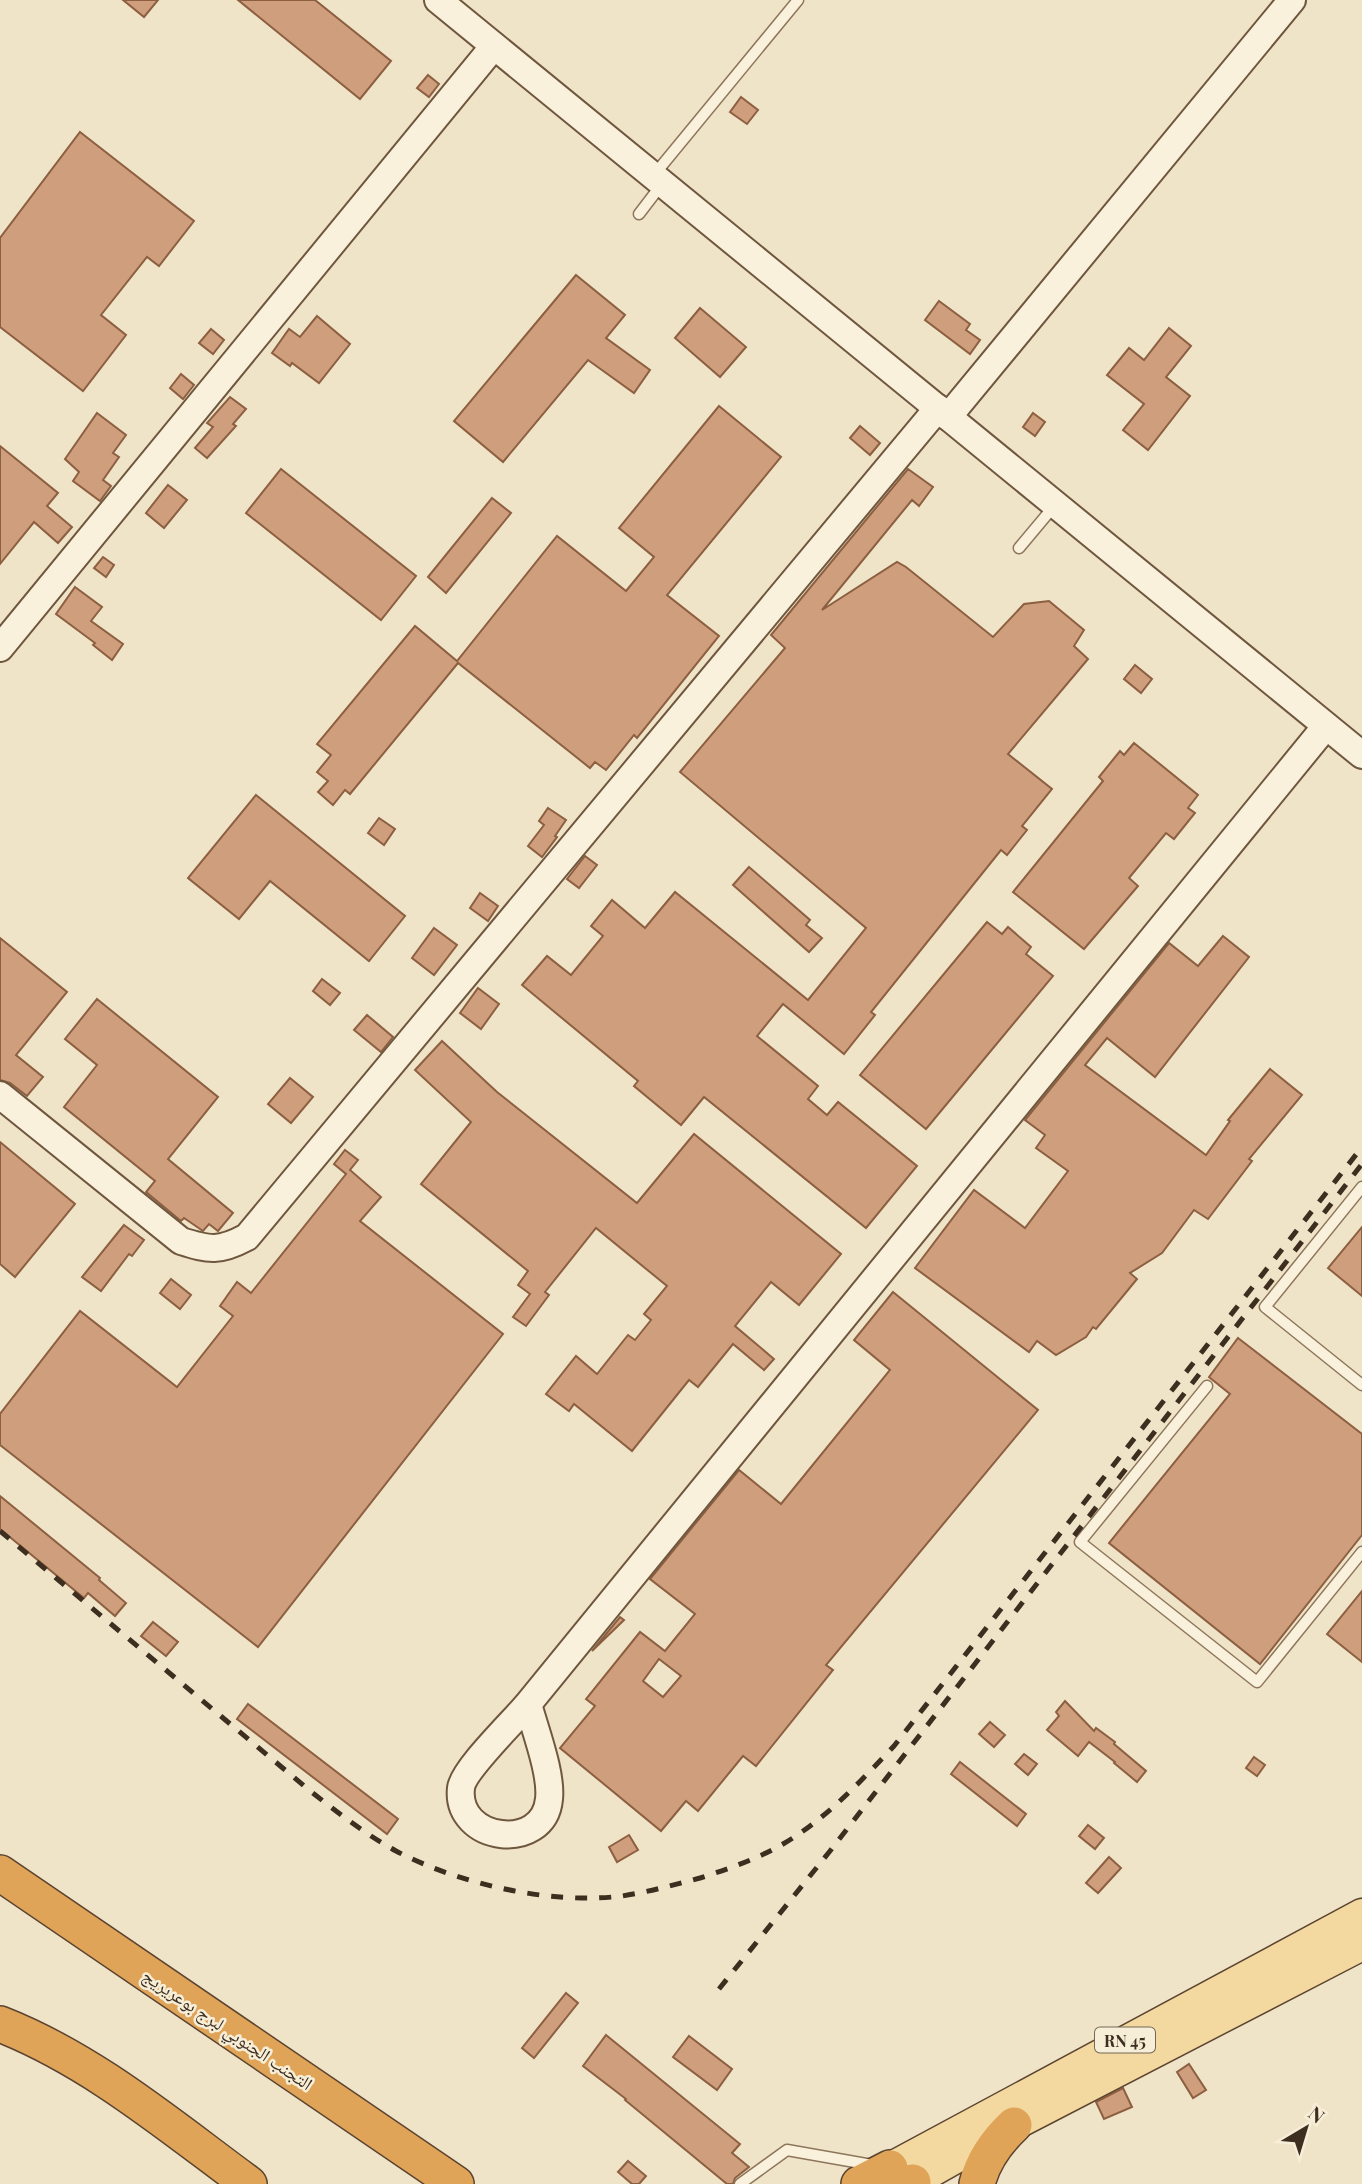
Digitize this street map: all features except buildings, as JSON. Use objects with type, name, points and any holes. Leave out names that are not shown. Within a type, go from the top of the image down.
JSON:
[{"type":"highway","name":"التجنب الجنوبي لبرج بوعريريج","points":[[0,1873],[456,2184]]},
{"type":"highway","points":[[0,2024],[81,2064],[249,2184]]},
{"type":"highway","points":[[977,2184],[985,2161],[995,2144],[1014,2125]]},
{"type":"highway","name":"RN 45","points":[[859,2184],[904,2180]]},
{"type":"main road","name":"RN 45","points":[[904,2180],[1362,1914]]},
{"type":"main road","name":"RN 45","points":[[904,2180],[1362,1945]]},
{"type":"street","points":[[439,0],[1362,755]]},
{"type":"street","points":[[0,1095],[181,1241],[205,1249],[227,1248],[247,1237],[1292,0]]},
{"type":"street","points":[[0,648],[398,173],[494,46]]},
{"type":"street","points":[[528,1704],[548,1780],[548,1808],[537,1824],[527,1831],[518,1834],[494,1834],[477,1825],[469,1816],[461,1790],[463,1781],[1326,726]]},
{"type":"lane","points":[[639,214],[658,180],[797,0]]},
{"type":"lane","points":[[1019,548],[1055,504]]},
{"type":"lane","points":[[1362,1187],[1265,1307],[1362,1385]]},
{"type":"lane","points":[[1207,1386],[1080,1542],[1257,1682],[1362,1552]]},
{"type":"lane","points":[[740,2184],[787,2150],[904,2180]]},
{"type":"railway","points":[[0,1531],[309,1790],[362,1830],[396,1851],[421,1863],[476,1882],[566,1897],[622,1896],[700,1878],[753,1859],[799,1834],[842,1799],[894,1746],[1362,1147]]},
{"type":"railway","points":[[719,1989],[830,1851],[1362,1164]]}]
